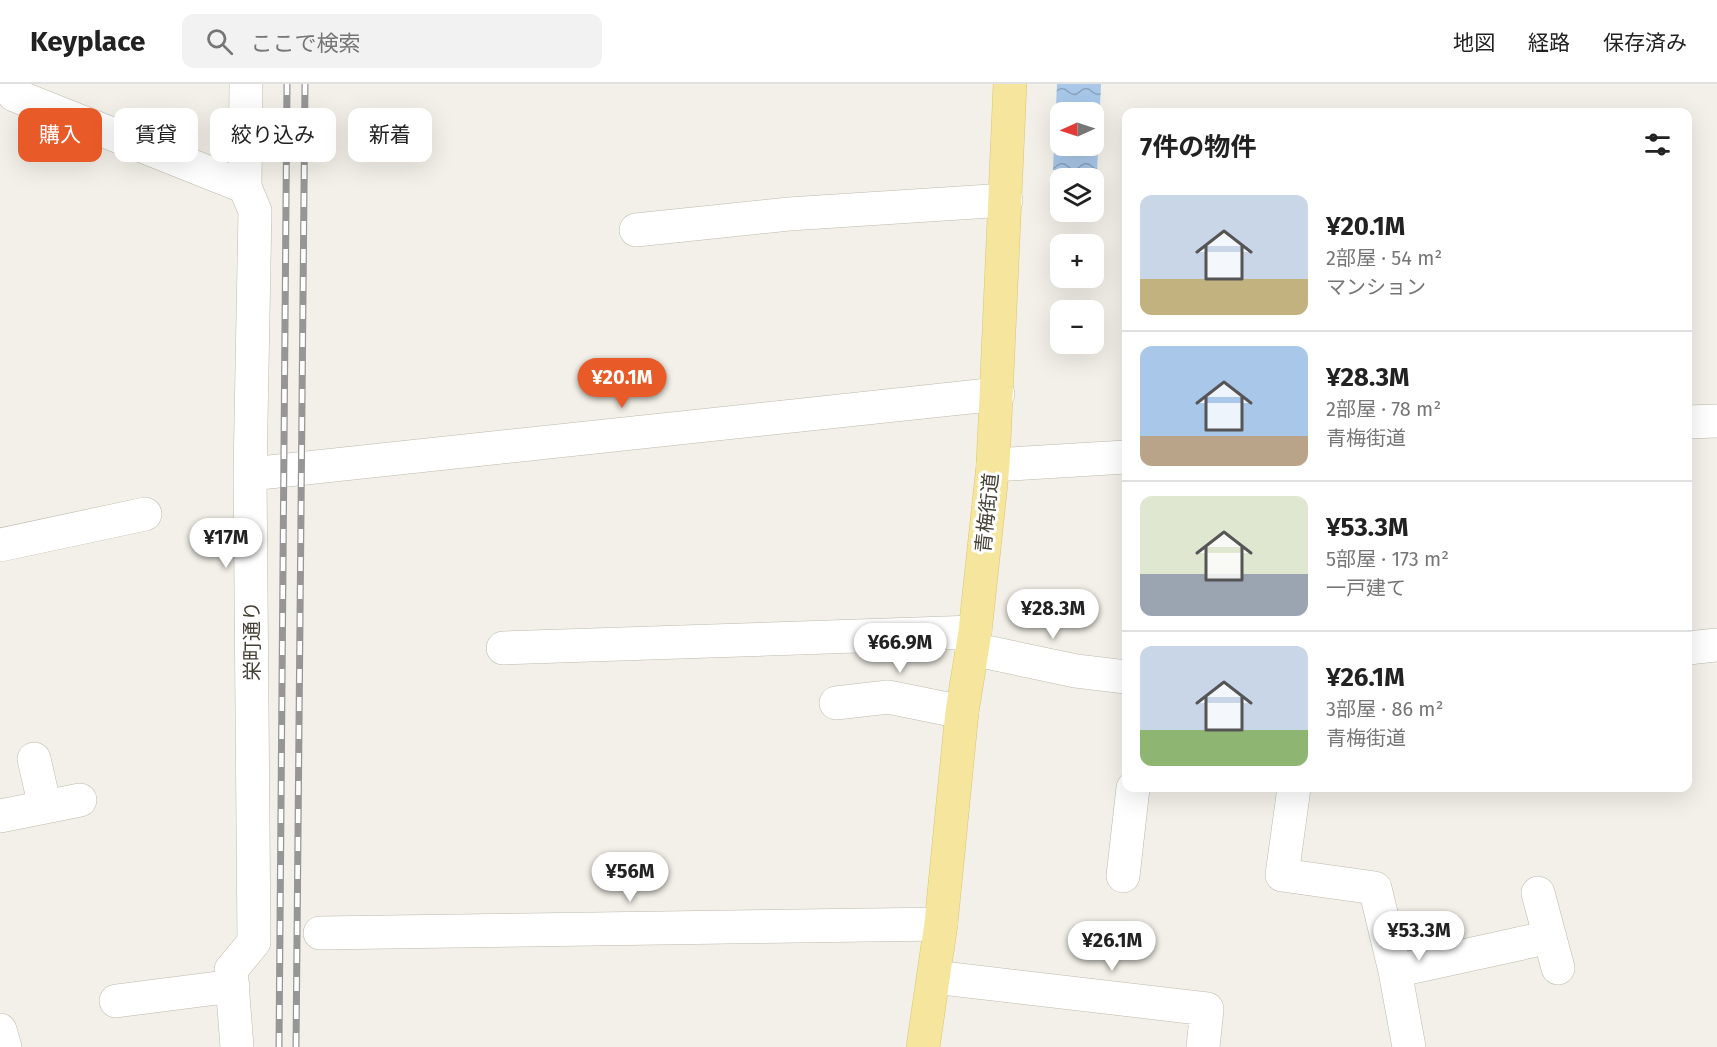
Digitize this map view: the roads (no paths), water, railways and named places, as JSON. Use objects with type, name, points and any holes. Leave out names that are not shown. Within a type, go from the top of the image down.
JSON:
[{"type":"main road","name":"青梅街道","points":[[923,1047],[941,924],[962,712],[973,641],[993,465],[998,394],[1010,84]]},
{"type":"street","points":[[14,84],[14,95],[245,187]]},
{"type":"street","name":"栄町通り","points":[[237,1047],[231,970],[254,942],[250,474],[255,211],[245,187],[246,84]]},
{"type":"street","points":[[636,230],[789,214],[1006,200]]},
{"type":"street","points":[[250,474],[998,394]]},
{"type":"street","points":[[1692,422],[1717,421]]},
{"type":"street","points":[[993,465],[1122,457]]},
{"type":"street","points":[[0,545],[145,514]]},
{"type":"street","points":[[503,648],[973,641],[1076,671],[1122,677]]},
{"type":"street","points":[[1692,648],[1717,645]]},
{"type":"street","points":[[836,703],[888,698],[962,712]]},
{"type":"street","points":[[34,759],[45,807]]},
{"type":"street","points":[[1123,876],[1134,792]]},
{"type":"street","points":[[1293,792],[1282,876],[1375,888],[1395,971],[1409,1047]]},
{"type":"street","points":[[0,816],[80,800]]},
{"type":"street","points":[[1538,893],[1558,968]]},
{"type":"street","points":[[320,933],[941,924]]},
{"type":"street","points":[[1395,971],[1550,937]]},
{"type":"street","points":[[934,976],[1207,1009],[1203,1047]]},
{"type":"street","points":[[116,1001],[233,986]]},
{"type":"street","points":[[0,1029],[5,1047]]},
{"type":"water","points":[[1057,84],[1101,84],[1100,102],[1056,102]]},
{"type":"water","points":[[1054,156],[1098,156],[1097,168],[1053,168]]},
{"type":"railway","points":[[279,1047],[287,84]]},
{"type":"railway","points":[[296,1047],[305,84]]}]
